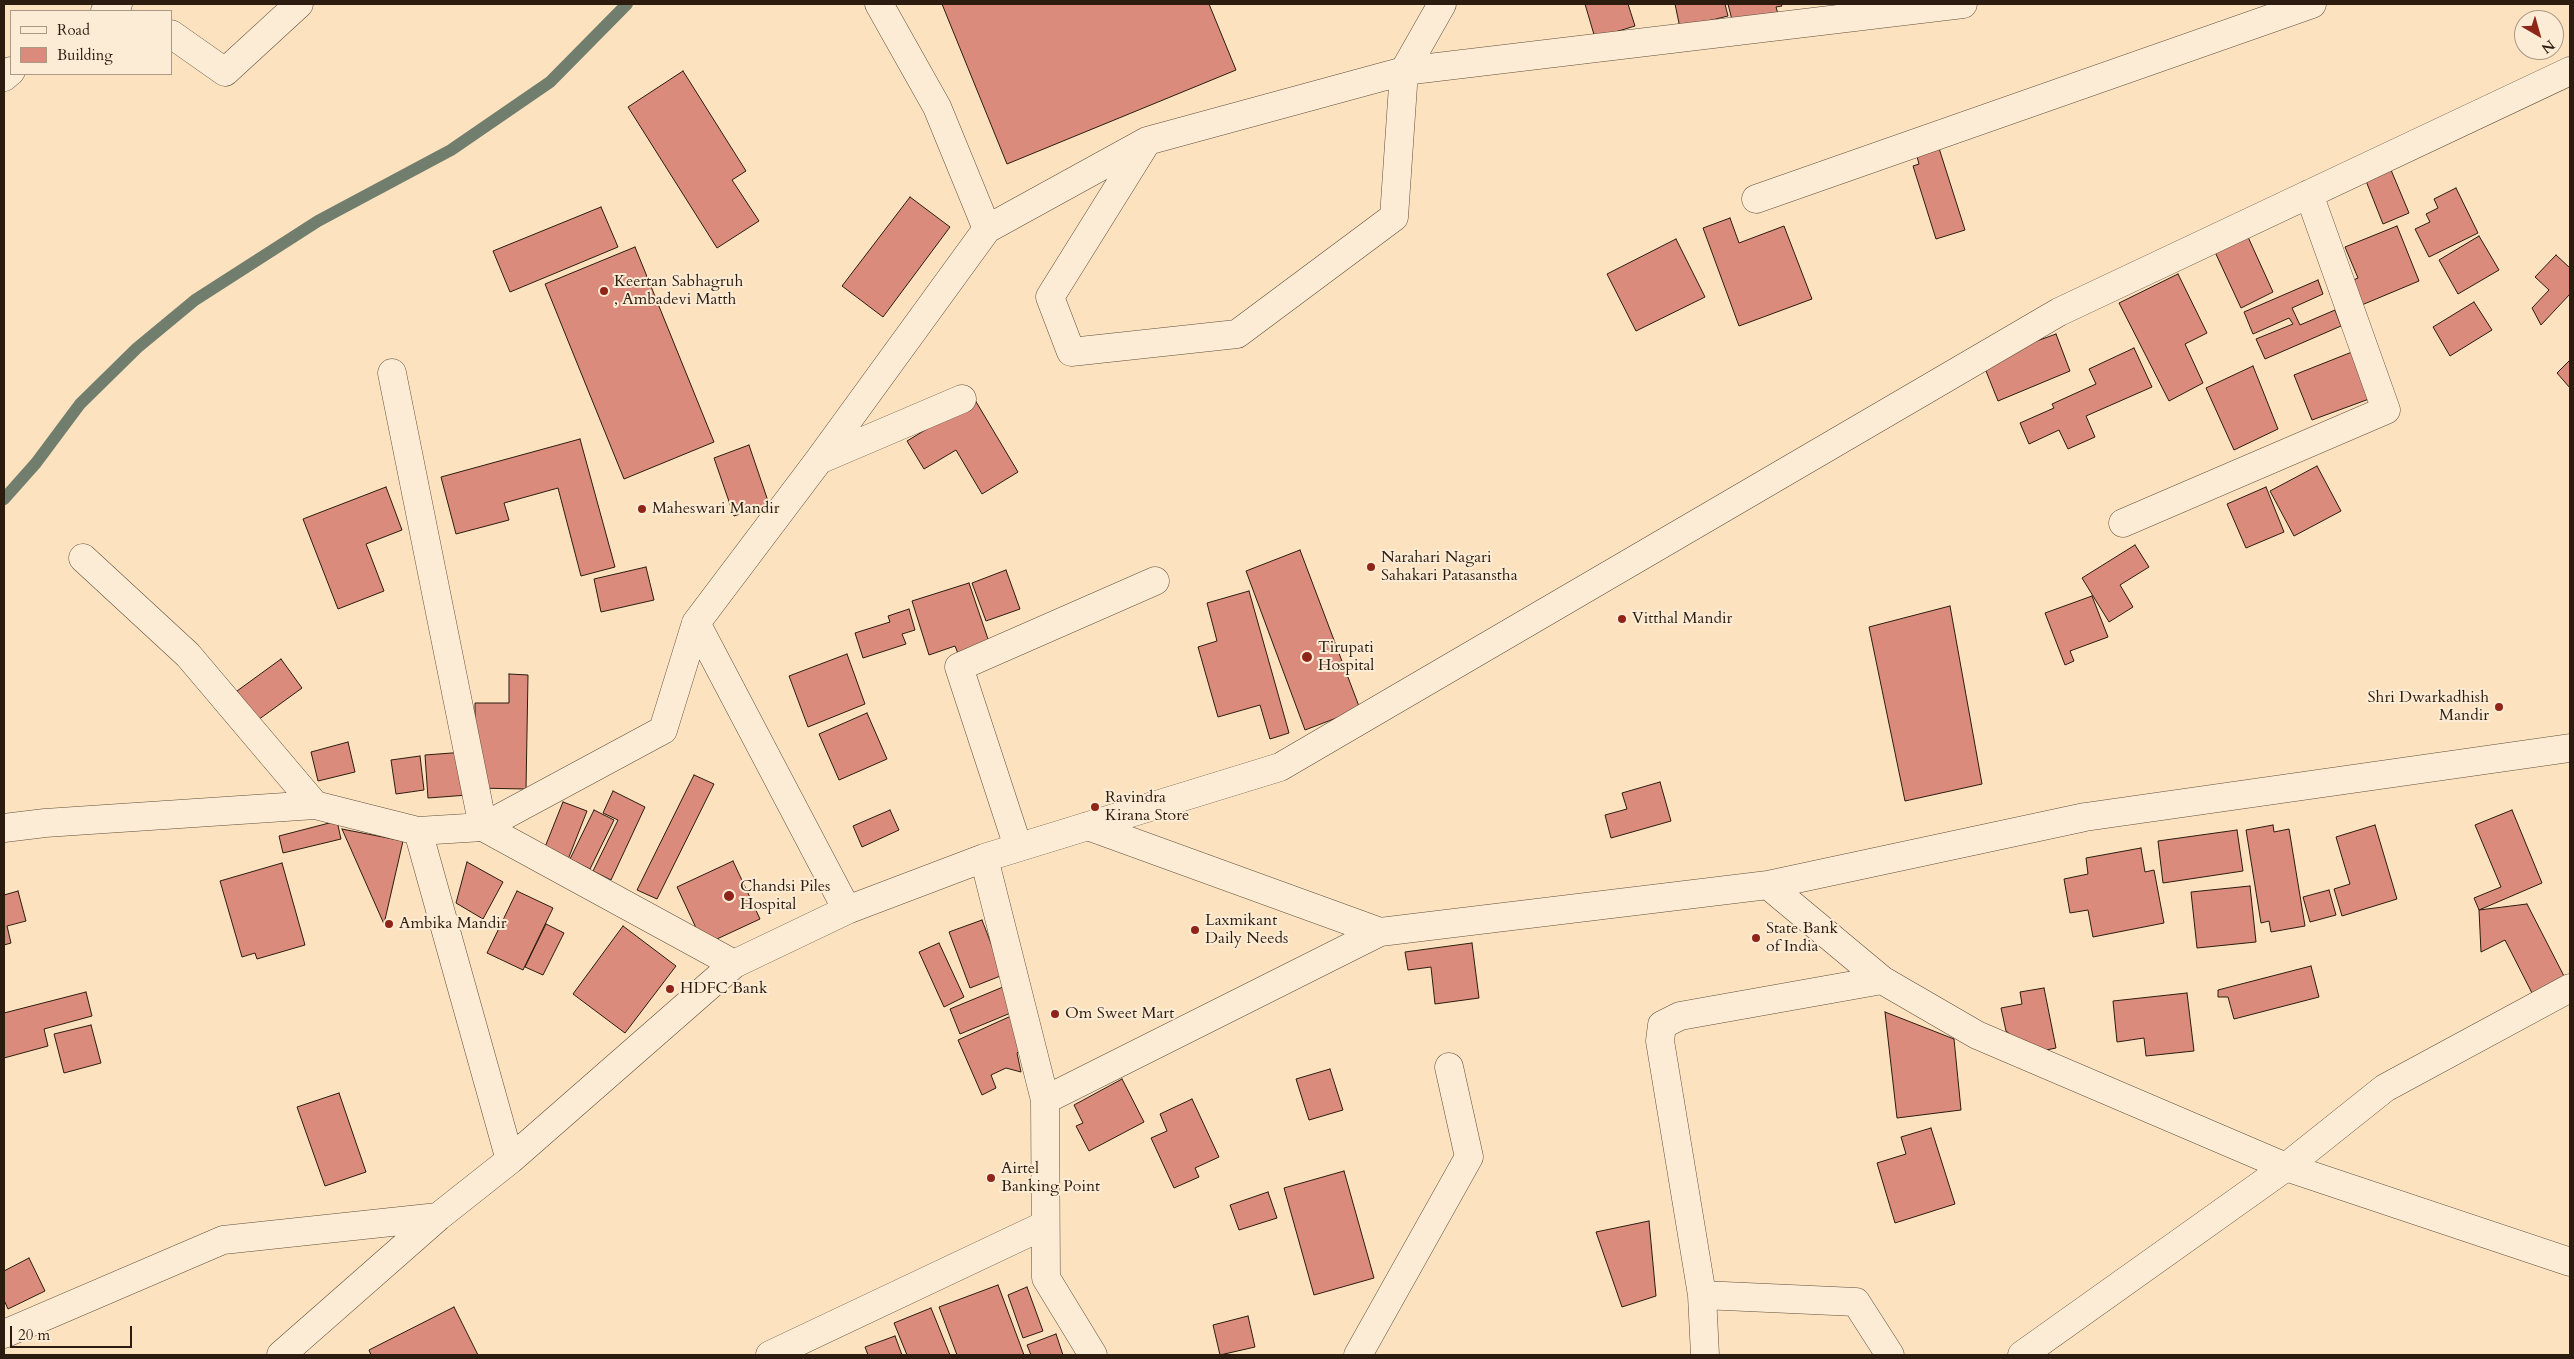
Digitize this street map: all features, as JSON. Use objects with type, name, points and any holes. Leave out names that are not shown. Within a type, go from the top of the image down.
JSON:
[{"type":"street","points":[[107,10],[118,4]]},
{"type":"street","points":[[172,35],[224,72],[299,4]]},
{"type":"street","points":[[879,4],[937,108],[987,229]]},
{"type":"street","points":[[1147,141],[1050,297],[1071,352],[1237,334],[1394,217],[1404,71],[1442,4]]},
{"type":"street","points":[[4,828],[45,823],[314,805],[418,831],[483,827],[663,730],[696,623],[819,460],[987,229],[1147,141],[1404,71],[1963,4]]},
{"type":"street","points":[[1756,199],[2312,4]]},
{"type":"street","points":[[281,1355],[438,1217],[510,1160],[734,964],[848,910],[984,858],[1280,767],[2059,312],[2570,71]]},
{"type":"street","points":[[2123,523],[2386,410],[2309,194]]},
{"type":"street","points":[[392,373],[483,827]]},
{"type":"street","points":[[819,460],[962,400]]},
{"type":"street","points":[[83,558],[188,655],[314,805]]},
{"type":"street","points":[[1018,847],[959,667],[1155,581]]},
{"type":"street","points":[[696,623],[848,910]]},
{"type":"street","points":[[1045,1100],[1380,932],[1768,885],[2085,817],[2570,748]]},
{"type":"street","points":[[1088,826],[1380,932]]},
{"type":"street","points":[[483,827],[734,964]]},
{"type":"street","points":[[418,831],[510,1160]]},
{"type":"street","points":[[984,858],[1045,1100],[1046,1278],[1093,1355]]},
{"type":"street","points":[[1768,885],[1882,980],[1977,1035],[2286,1167],[2570,1262]]},
{"type":"street","points":[[1705,1355],[1702,1295],[1660,1041],[1662,1025],[1680,1016],[1882,980]]},
{"type":"street","points":[[2022,1355],[2286,1167],[2385,1088],[2570,988]]},
{"type":"street","points":[[1358,1355],[1469,1157],[1449,1067]]},
{"type":"street","points":[[4,1334],[223,1240],[438,1217]]},
{"type":"street","points":[[770,1355],[1046,1225]]},
{"type":"street","points":[[1702,1295],[1856,1302],[1890,1355]]},
{"type":"building","points":[[942,4],[1209,4],[1236,70],[1007,164]]},
{"type":"building","points":[[1585,4],[1628,4],[1635,26],[1595,38]]},
{"type":"building","points":[[1675,4],[1725,4],[1728,16],[1680,28]]},
{"type":"building","points":[[1728,4],[1781,4],[1782,6],[1776,7],[1778,14],[1733,24]]},
{"type":"building","points":[[683,71],[746,171],[732,180],[759,221],[717,248],[628,107]]},
{"type":"building","points":[[1938,145],[1965,230],[1936,239],[1913,166],[1919,164],[1916,153]]},
{"type":"building","points":[[2391,170],[2409,213],[2383,224],[2366,181]]},
{"type":"building","points":[[2456,188],[2478,233],[2429,257],[2415,229],[2430,222],[2426,214],[2438,208],[2434,199]]},
{"type":"building","points":[[910,197],[950,227],[883,317],[842,286]]},
{"type":"building","points":[[601,207],[618,247],[510,292],[493,251]]},
{"type":"building","points":[[1730,218],[1739,243],[1784,226],[1812,299],[1739,326],[1703,228]]},
{"type":"building","points":[[2397,226],[2419,281],[2357,307],[2347,283],[2358,278],[2345,247]]},
{"type":"building","points":[[2479,236],[2499,270],[2458,294],[2439,260]]},
{"type":"building","points":[[2248,237],[2273,292],[2241,308],[2215,252]]},
{"type":"building","points":[[1676,239],[1705,297],[1636,331],[1607,274]]},
{"type":"building","points":[[635,247],[714,442],[624,479],[545,284]]},
{"type":"building","points":[[2556,255],[2570,268],[2570,294],[2541,325],[2532,308],[2549,290],[2535,277]]},
{"type":"building","points":[[2178,274],[2207,333],[2185,344],[2203,383],[2169,401],[2119,303]]},
{"type":"building","points":[[2318,280],[2323,294],[2292,308],[2300,325],[2335,310],[2341,326],[2265,359],[2256,339],[2293,324],[2289,318],[2253,334],[2244,312]]},
{"type":"building","points":[[2474,302],[2492,330],[2450,356],[2433,327]]},
{"type":"building","points":[[2056,334],[2070,371],[1998,401],[1982,361]]},
{"type":"building","points":[[2134,348],[2152,387],[2086,416],[2095,437],[2068,449],[2059,430],[2029,444],[2020,423],[2054,408],[2052,404],[2096,384],[2089,369]]},
{"type":"building","points":[[2352,352],[2369,399],[2312,420],[2294,375]]},
{"type":"building","points":[[2570,360],[2570,388],[2557,373]]},
{"type":"building","points":[[2253,366],[2278,429],[2234,450],[2206,388]]},
{"type":"building","points":[[975,400],[1018,472],[982,494],[956,450],[924,469],[907,441]]},
{"type":"building","points":[[580,439],[615,567],[581,576],[558,488],[504,503],[509,520],[456,534],[441,477]]},
{"type":"building","points":[[749,445],[769,504],[734,516],[714,458]]},
{"type":"building","points":[[2317,466],[2341,511],[2294,536],[2270,491]]},
{"type":"building","points":[[386,487],[402,530],[366,544],[384,591],[338,609],[303,519]]},
{"type":"building","points":[[2266,487],[2284,532],[2246,548],[2227,504]]},
{"type":"building","points":[[2135,545],[2149,567],[2120,585],[2133,607],[2109,622],[2082,578]]},
{"type":"building","points":[[1300,550],[1360,709],[1305,730],[1246,571]]},
{"type":"building","points":[[646,567],[654,600],[601,612],[594,579]]},
{"type":"building","points":[[1006,570],[1020,609],[986,621],[972,583]]},
{"type":"building","points":[[969,583],[990,645],[959,656],[955,646],[929,655],[912,601]]},
{"type":"building","points":[[1249,591],[1289,733],[1270,739],[1260,705],[1218,717],[1198,647],[1217,641],[1207,603]]},
{"type":"building","points":[[2092,596],[2108,637],[2070,651],[2074,661],[2065,665],[2045,613]]},
{"type":"building","points":[[1950,606],[1982,784],[1905,801],[1869,627]]},
{"type":"building","points":[[909,609],[915,630],[902,634],[906,644],[863,658],[855,633],[890,622],[888,616]]},
{"type":"building","points":[[847,654],[865,704],[808,727],[789,676]]},
{"type":"building","points":[[281,659],[302,688],[258,720],[237,691]]},
{"type":"building","points":[[509,674],[528,675],[526,789],[475,788],[475,703],[509,703]]},
{"type":"building","points":[[867,713],[887,759],[839,780],[819,734]]},
{"type":"building","points":[[348,742],[355,772],[318,781],[311,752]]},
{"type":"building","points":[[465,752],[468,795],[428,798],[425,755]]},
{"type":"building","points":[[420,756],[424,790],[396,794],[391,760]]},
{"type":"building","points":[[694,775],[714,784],[657,899],[637,890]]},
{"type":"building","points":[[1660,782],[1671,821],[1611,838],[1605,815],[1627,809],[1622,793]]},
{"type":"building","points":[[613,791],[645,807],[611,880],[593,871],[618,820],[603,813]]},
{"type":"building","points":[[563,802],[587,811],[567,862],[543,852]]},
{"type":"building","points":[[594,810],[614,820],[590,869],[570,859]]},
{"type":"building","points":[[890,810],[899,830],[862,847],[853,826]]},
{"type":"building","points":[[2512,810],[2542,883],[2479,910],[2474,898],[2501,887],[2475,825]]},
{"type":"building","points":[[337,821],[341,839],[283,853],[279,836]]},
{"type":"building","points":[[2273,825],[2274,832],[2289,829],[2305,926],[2271,932],[2269,921],[2261,923],[2246,830]]},
{"type":"building","points":[[2375,825],[2397,899],[2342,916],[2334,889],[2350,884],[2336,837]]},
{"type":"building","points":[[342,829],[403,841],[384,924]]},
{"type":"building","points":[[2237,830],[2243,871],[2163,883],[2158,841]]},
{"type":"building","points":[[2141,848],[2145,872],[2154,870],[2164,923],[2093,937],[2088,910],[2070,913],[2064,879],[2088,874],[2086,858]]},
{"type":"building","points":[[733,861],[760,919],[704,945],[677,887]]},
{"type":"building","points":[[467,862],[503,882],[483,919],[456,903]]},
{"type":"building","points":[[282,863],[305,945],[257,959],[255,953],[242,957],[220,881]]},
{"type":"building","points":[[2250,886],[2256,942],[2197,948],[2191,892]]},
{"type":"building","points":[[2329,890],[2336,915],[2310,922],[2303,897]]},
{"type":"building","points":[[18,891],[26,921],[7,926],[11,943],[4,945],[4,895]]},
{"type":"building","points":[[517,891],[553,908],[523,970],[487,953]]},
{"type":"building","points":[[2527,904],[2565,978],[2533,995],[2505,940],[2481,952],[2479,910]]},
{"type":"building","points":[[982,920],[1003,975],[970,988],[949,932]]},
{"type":"building","points":[[546,924],[564,933],[543,975],[525,967]]},
{"type":"building","points":[[623,926],[676,966],[625,1033],[573,994]]},
{"type":"building","points":[[939,943],[964,997],[944,1007],[919,952]]},
{"type":"building","points":[[1472,943],[1479,998],[1435,1004],[1431,967],[1408,970],[1405,952]]},
{"type":"building","points":[[2311,966],[2319,997],[2234,1019],[2228,997],[2218,997],[2218,990]]},
{"type":"building","points":[[1003,987],[1013,1012],[960,1034],[950,1009]]},
{"type":"building","points":[[2044,988],[2056,1048],[2041,1051],[2021,1043],[2006,1031],[2001,1008],[2022,1004],[2020,992]]},
{"type":"building","points":[[86,992],[92,1016],[44,1029],[48,1046],[4,1058],[4,1013]]},
{"type":"building","points":[[2187,993],[2194,1051],[2146,1056],[2144,1038],[2117,1042],[2113,1001]]},
{"type":"building","points":[[1885,1012],[1954,1039],[1961,1110],[1897,1118]]},
{"type":"building","points":[[1011,1016],[1020,1050],[1017,1053],[1021,1072],[1006,1068],[991,1075],[996,1088],[982,1095],[958,1040]]},
{"type":"building","points":[[91,1025],[101,1063],[64,1073],[54,1034]]},
{"type":"building","points":[[1330,1069],[1343,1110],[1309,1120],[1296,1079]]},
{"type":"building","points":[[1122,1079],[1144,1122],[1089,1151],[1076,1126],[1083,1123],[1074,1105]]},
{"type":"building","points":[[339,1093],[366,1172],[325,1186],[297,1107]]},
{"type":"building","points":[[1192,1099],[1219,1157],[1195,1168],[1199,1177],[1174,1188],[1151,1138],[1167,1131],[1160,1114]]},
{"type":"building","points":[[1931,1128],[1955,1204],[1895,1223],[1877,1163],[1906,1154],[1901,1137]]},
{"type":"building","points":[[1344,1171],[1374,1278],[1314,1295],[1284,1188]]},
{"type":"building","points":[[1268,1192],[1277,1218],[1239,1230],[1230,1205]]},
{"type":"building","points":[[1649,1221],[1656,1296],[1622,1307],[1596,1232]]},
{"type":"building","points":[[29,1258],[45,1291],[8,1309],[4,1300],[4,1271]]},
{"type":"building","points":[[998,1285],[1024,1355],[957,1355],[939,1307]]},
{"type":"building","points":[[1027,1287],[1043,1331],[1023,1338],[1008,1295]]},
{"type":"building","points":[[454,1307],[478,1355],[371,1355],[369,1350]]},
{"type":"building","points":[[931,1308],[950,1355],[907,1355],[894,1323]]},
{"type":"building","points":[[1248,1316],[1255,1347],[1220,1355],[1213,1325]]},
{"type":"building","points":[[1056,1334],[1063,1355],[1031,1355],[1027,1345]]},
{"type":"building","points":[[895,1336],[902,1355],[868,1355],[865,1347]]},
{"type":"waterway","points":[[4,499],[36,463],[80,404],[137,348],[195,300],[318,221],[451,150],[550,82],[627,4]]},
{"type":"place","name":"Keertan Sabhagruh , Ambadevi Matth","points":[[604,291]]},
{"type":"place","name":"Maheswari Mandir","points":[[642,509]]},
{"type":"place","name":"Narahari Nagari Sahakari Patasanstha","points":[[1371,567]]},
{"type":"place","name":"Vitthal Mandir","points":[[1622,619]]},
{"type":"place","name":"Tirupati Hospital","points":[[1307,657]]},
{"type":"place","name":"Shri Dwarkadhish Mandir","points":[[2499,707]]},
{"type":"place","name":"Ravindra Kirana Store","points":[[1095,807]]},
{"type":"place","name":"Chandsi Piles Hospital","points":[[729,896]]},
{"type":"place","name":"Ambika Mandir","points":[[389,924]]},
{"type":"place","name":"Laxmikant Daily Needs","points":[[1195,930]]},
{"type":"place","name":"State Bank of India","points":[[1756,938]]},
{"type":"place","name":"HDFC Bank","points":[[670,989]]},
{"type":"place","name":"Om Sweet Mart","points":[[1055,1014]]},
{"type":"place","name":"Airtel Banking Point","points":[[991,1178]]}]
